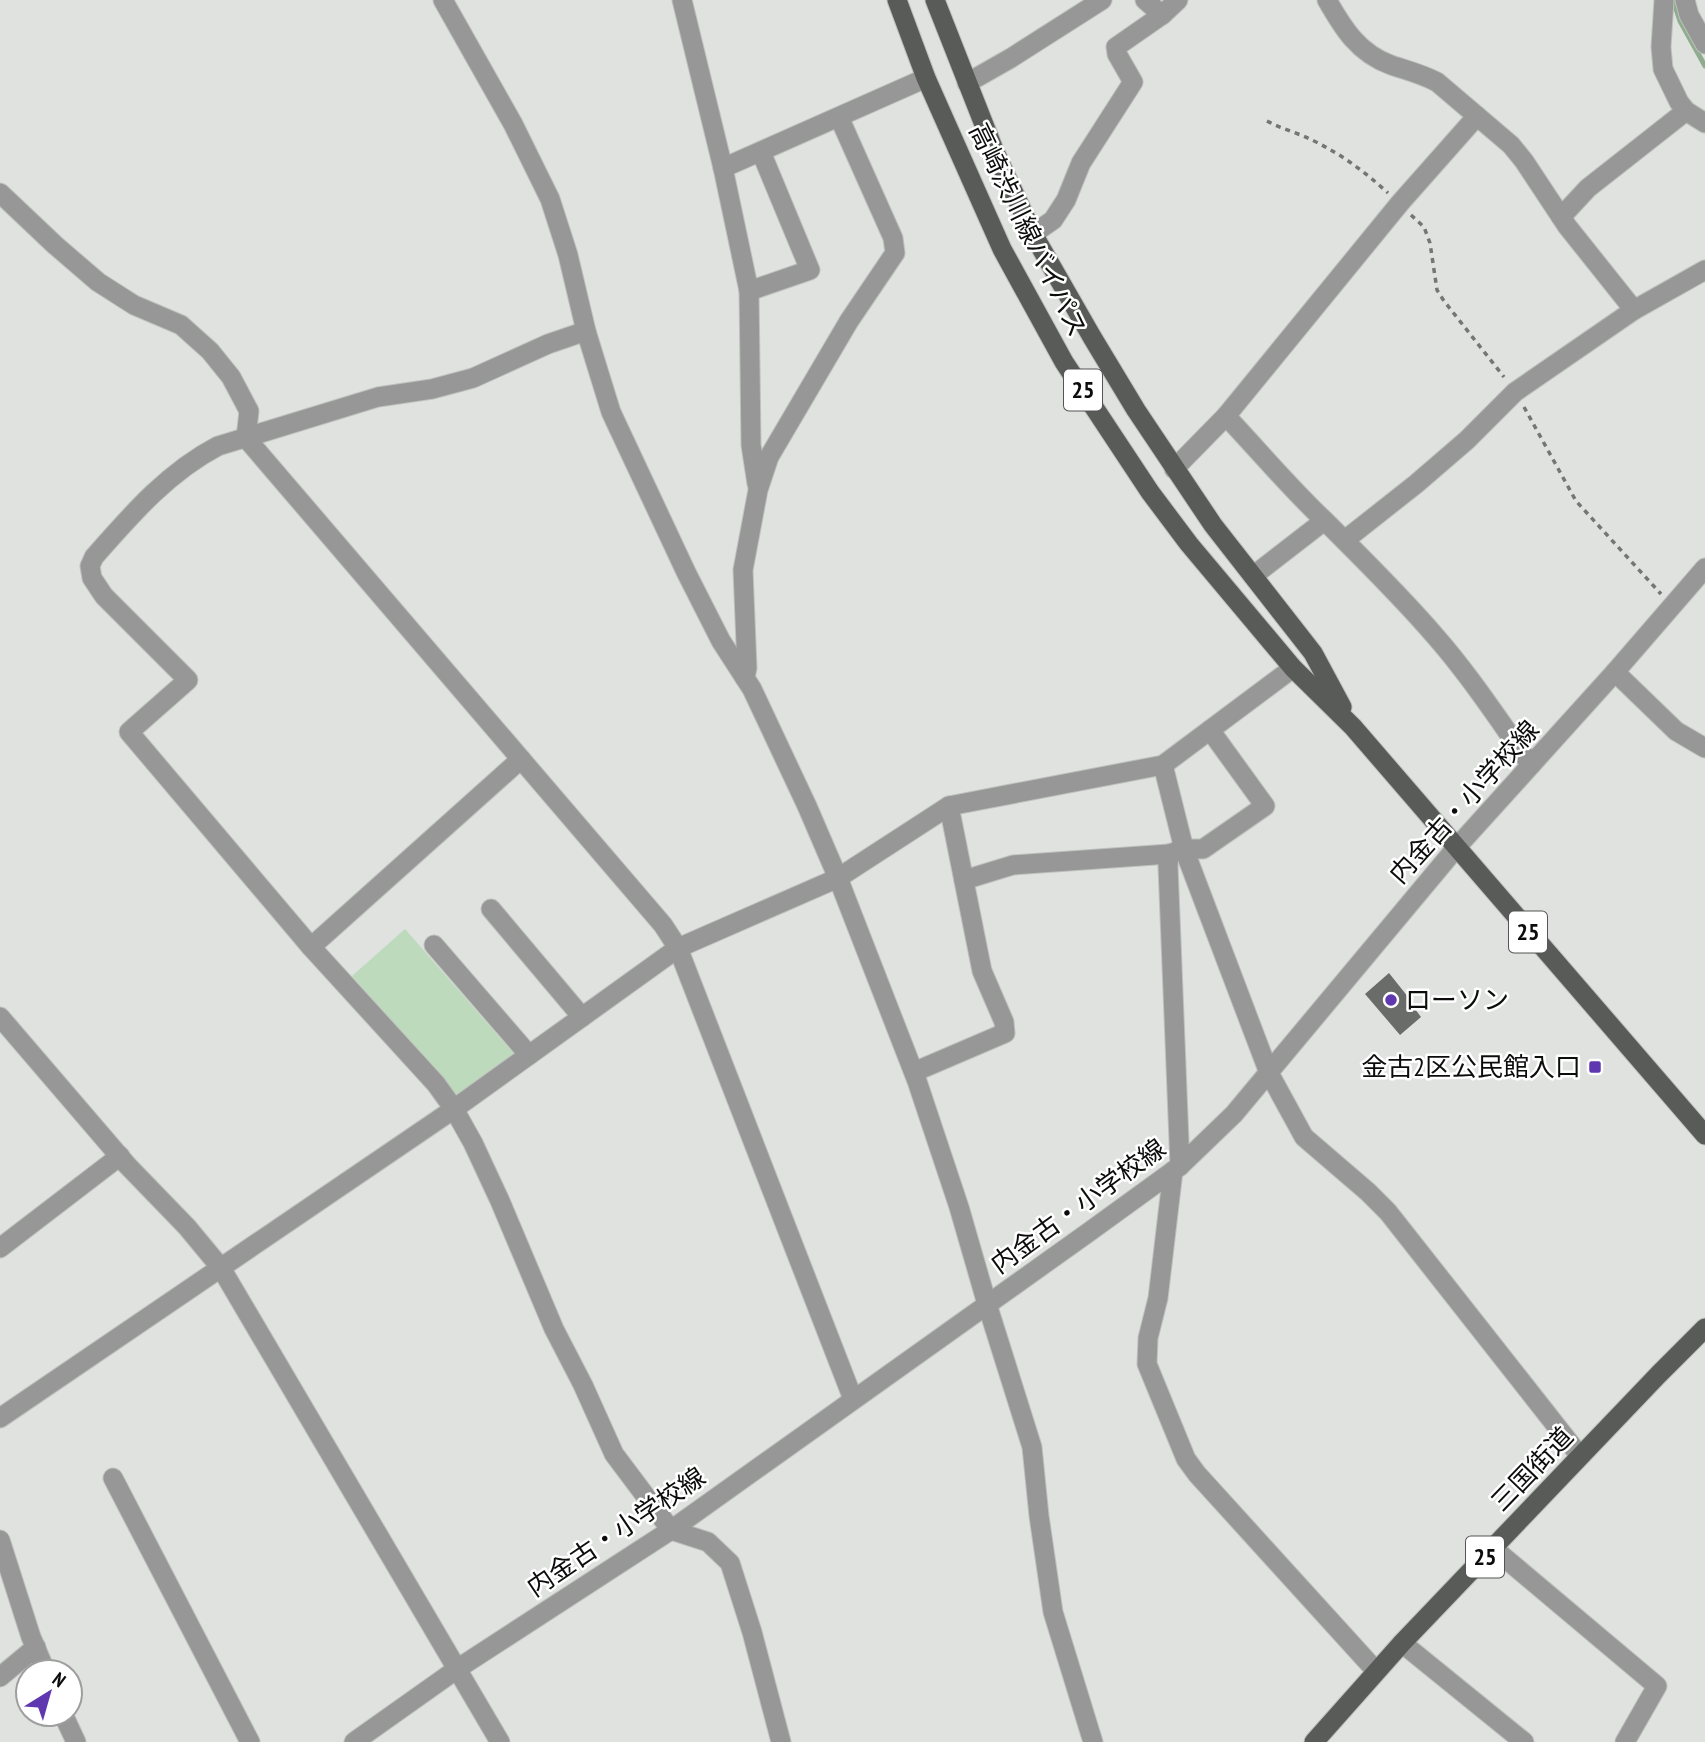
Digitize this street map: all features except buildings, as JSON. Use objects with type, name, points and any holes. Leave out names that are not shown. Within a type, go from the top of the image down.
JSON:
[{"type":"main road","name":"高崎渋川線バイパス","points":[[897,0],[926,78],[1002,249],[1065,362],[1150,492],[1293,668],[1353,727],[1705,1135]]},
{"type":"main road","name":"高崎渋川線バイパス","points":[[935,0],[994,150],[1033,234],[1092,337],[1213,525],[1313,653],[1353,727]]},
{"type":"main road","name":"三国街道","points":[[1319,1740],[1402,1643],[1705,1328]]},
{"type":"street","points":[[443,0],[513,124],[550,199],[611,412],[692,584],[721,641],[752,689],[807,806],[914,1072],[959,1207],[1031,1447],[1053,1612],[1093,1742]]},
{"type":"street","points":[[682,0],[723,168],[749,291],[751,445],[758,490]]},
{"type":"street","points":[[967,83],[1102,0]]},
{"type":"street","points":[[1145,0],[1162,15]]},
{"type":"street","points":[[1033,234],[1053,220],[1066,200],[1081,163],[1133,82],[1117,54],[1116,47],[1162,15],[1178,0]]},
{"type":"street","points":[[1327,0],[1348,35],[1367,53],[1437,82],[1511,145],[1561,217],[1634,310]]},
{"type":"street","points":[[1664,0],[1661,47],[1663,69],[1679,103],[1705,123]]},
{"type":"street","points":[[1685,0],[1689,15],[1705,44]]},
{"type":"street","points":[[723,168],[926,78]]},
{"type":"street","points":[[1561,217],[1588,188],[1686,111]]},
{"type":"street","points":[[1174,468],[1226,416],[1400,204],[1477,116]]},
{"type":"street","points":[[745,678],[747,668],[743,570],[758,490],[769,457],[849,321],[895,254],[893,238],[839,117]]},
{"type":"street","points":[[749,291],[810,270],[761,152]]},
{"type":"street","points":[[0,193],[98,282],[134,305],[181,325],[210,351],[231,377],[249,411],[246,438],[663,925],[678,948],[853,1399]]},
{"type":"street","points":[[1345,540],[1467,440],[1515,391],[1634,310],[1705,270]]},
{"type":"street","points":[[586,331],[548,344],[473,378],[432,389],[378,397],[218,446],[196,457],[138,508],[94,557],[90,566],[92,579],[104,596],[188,680],[130,732],[311,947],[436,1084],[454,1109],[500,1201],[554,1329],[614,1454],[671,1530],[708,1542],[730,1563],[752,1632],[781,1742]]},
{"type":"street","points":[[1226,416],[1409,607],[1452,656],[1531,765]]},
{"type":"street","points":[[1252,576],[1324,521]]},
{"type":"street","name":"内金古・小学校線","points":[[354,1742],[457,1669],[671,1530],[1176,1169],[1234,1114],[1456,848],[1705,568]]},
{"type":"street","points":[[0,1418],[454,1109],[678,948],[838,878],[948,806],[1163,765],[1293,668]]},
{"type":"street","points":[[1615,672],[1676,731],[1705,748]]},
{"type":"street","points":[[964,880],[1013,865],[1203,849],[1265,806],[1210,730]]},
{"type":"street","points":[[311,947],[521,759]]},
{"type":"street","points":[[1163,765],[1177,852],[1269,1073],[1304,1137],[1388,1212],[1580,1456]]},
{"type":"street","points":[[914,1072],[1005,1033],[1004,1022],[982,971],[948,806]]},
{"type":"street","points":[[1177,852],[1168,866],[1176,1169],[1158,1298],[1148,1338],[1147,1364],[1186,1459],[1197,1474],[1376,1671]]},
{"type":"street","points":[[491,909],[582,1017]]},
{"type":"street","points":[[435,945],[529,1055]]},
{"type":"street","points":[[0,1017],[221,1268],[500,1742]]},
{"type":"street","points":[[0,1248],[120,1156]]},
{"type":"street","points":[[113,1478],[250,1742]]},
{"type":"street","points":[[0,1540],[40,1658]]},
{"type":"street","points":[[1493,1548],[1657,1686],[1625,1742]]},
{"type":"street","points":[[1402,1643],[1510,1738]]},
{"type":"street","points":[[0,1677],[36,1647]]},
{"type":"path","points":[[1267,121],[1309,138],[1343,156],[1364,171],[1424,227],[1430,243],[1437,290],[1444,301],[1515,391],[1576,501],[1672,606]]},
{"type":"green space","points":[[405,929],[516,1056],[462,1096],[455,1094],[352,976]]},
{"type":"waterway","points":[[1673,0],[1680,21],[1705,66]]},
{"type":"place","name":"ローソン","points":[[1391,1000]]},
{"type":"place","name":"金古2区公民館入口","points":[[1595,1067]]}]
